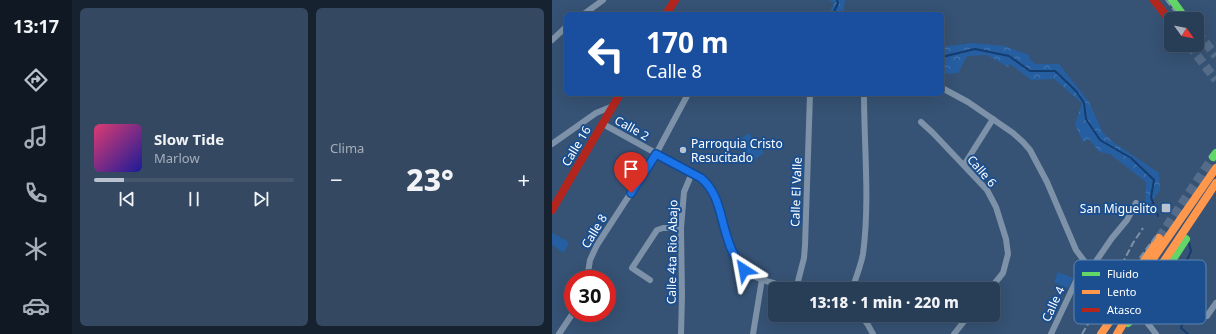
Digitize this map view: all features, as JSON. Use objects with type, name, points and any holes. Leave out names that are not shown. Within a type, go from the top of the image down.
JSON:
[{"type":"main road","points":[[667,12],[675,0]]},
{"type":"main road","points":[[1154,0],[1164,13]]},
{"type":"main road","points":[[1172,0],[1181,12]]},
{"type":"main road","name":"Calle 16","points":[[552,210],[619,96]]},
{"type":"main road","points":[[1153,260],[1216,168]]},
{"type":"main road","points":[[1164,260],[1216,182]]},
{"type":"main road","points":[[1173,260],[1215,195]]},
{"type":"main road","points":[[1145,260],[1159,238]]},
{"type":"main road","points":[[1118,334],[1124,324]]},
{"type":"main road","points":[[1118,334],[1128,324]]},
{"type":"main road","points":[[1101,334],[1107,326]]},
{"type":"street","points":[[587,12],[603,0]]},
{"type":"street","points":[[552,40],[564,29]]},
{"type":"street","points":[[944,89],[968,102],[1013,133],[1030,150],[1047,182],[1071,241],[1084,260]]},
{"type":"street","name":"Calle 8","points":[[588,270],[590,260],[597,245],[656,154],[687,96]]},
{"type":"street","name":"Calle El Valle","points":[[798,282],[804,258],[805,246],[810,96]]},
{"type":"street","points":[[854,282],[863,255],[866,207],[864,96]]},
{"type":"street","points":[[552,144],[596,113],[613,106]]},
{"type":"street","points":[[964,165],[993,119]]},
{"type":"street","name":"Calle 6","points":[[921,122],[964,165],[986,190],[996,207],[1007,243],[1007,261],[1003,273],[996,282]]},
{"type":"street","name":"Calle 2","points":[[603,124],[692,173],[707,183],[716,197],[728,241],[738,262],[744,270],[762,279],[772,282]]},
{"type":"street","name":"Calle 4ta Rio Abajo","points":[[681,334],[681,228],[684,192],[692,173]]},
{"type":"street","points":[[1097,260],[1127,220],[1136,203]]},
{"type":"street","points":[[650,280],[632,268],[657,230],[663,228],[681,228]]},
{"type":"street","points":[[753,334],[762,279]]},
{"type":"street","name":"Calle 4","points":[[1051,334],[1074,285]]},
{"type":"street","points":[[1207,316],[1216,303]]},
{"type":"street","points":[[558,334],[567,322]]},
{"type":"street","points":[[866,322],[873,334]]},
{"type":"street","points":[[954,334],[963,322]]},
{"type":"street","points":[[1148,324],[1156,334]]},
{"type":"green space","points":[[829,0],[845,0],[843,12],[830,12],[834,3]]},
{"type":"green space","points":[[972,43],[1004,46],[1029,55],[1029,59],[1036,64],[1059,64],[1089,102],[1103,133],[1113,142],[1159,173],[1160,190],[1145,210],[1146,182],[1110,154],[1099,152],[1089,139],[1083,142],[1075,125],[1082,103],[1054,79],[1031,80],[1010,64],[1008,67],[987,55],[967,56],[958,73],[944,74],[944,47]]},
{"type":"green space","points":[[749,133],[764,153],[753,161],[738,141]]},
{"type":"green space","points":[[552,233],[569,242],[564,253],[552,245]]},
{"type":"green space","points":[[1058,272],[1073,278],[1068,288],[1054,282]]},
{"type":"waterway","points":[[834,12],[838,3],[837,0]]},
{"type":"waterway","points":[[944,57],[975,49],[1009,56],[1030,71],[1055,71],[1076,91],[1084,103],[1086,119],[1100,140],[1131,158],[1154,180],[1151,197],[1158,216]]},
{"type":"waterway","points":[[1187,260],[1191,251],[1189,243]]},
{"type":"waterway","points":[[1182,324],[1181,328],[1188,334]]},
{"type":"tunnel","points":[[1204,41],[1216,56]]},
{"type":"tunnel","points":[[1194,52],[1216,80]]},
{"type":"tunnel","points":[[1159,238],[1213,157]]},
{"type":"railway","points":[[1166,0],[1175,12]]},
{"type":"railway","points":[[1124,260],[1143,228]]},
{"type":"railway","points":[[1138,260],[1156,236]]},
{"type":"railway","points":[[1082,334],[1088,324]]},
{"type":"traffic: fast","points":[[1172,0],[1181,12]]},
{"type":"traffic: fast","points":[[1213,157],[1216,153]]},
{"type":"traffic: fast","points":[[1172,260],[1186,239]]},
{"type":"traffic: slow","points":[[1152,260],[1216,168]]},
{"type":"traffic: slow","points":[[1165,260],[1216,183]]},
{"type":"traffic: slow","points":[[1145,260],[1159,238]]},
{"type":"traffic: slow","points":[[1101,334],[1108,324]]},
{"type":"traffic: slow","points":[[1117,334],[1123,324]]},
{"type":"traffic: jam","points":[[667,12],[675,0]]},
{"type":"traffic: jam","points":[[1154,0],[1164,13]]},
{"type":"traffic: jam","points":[[552,210],[619,96]]},
{"type":"place","name":"Parroquia Cristo Resucitado","points":[[683,150]]},
{"type":"place","name":"San Miguelito","points":[[1166,208]]},
{"type":"route","points":[[631,193],[656,154],[701,178],[711,188],[716,197],[731,249],[744,270]]}]
